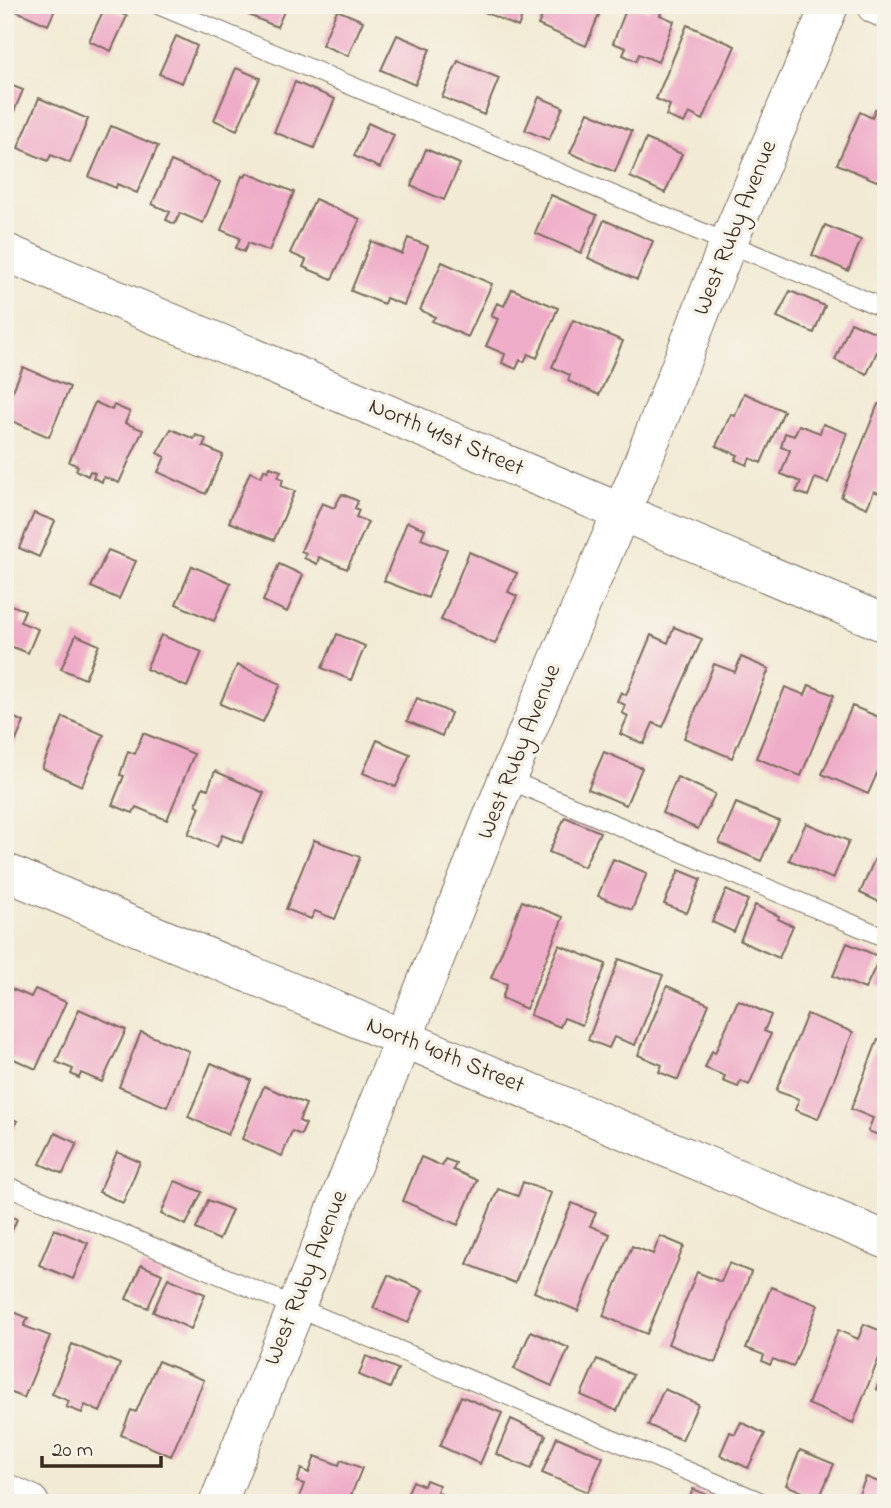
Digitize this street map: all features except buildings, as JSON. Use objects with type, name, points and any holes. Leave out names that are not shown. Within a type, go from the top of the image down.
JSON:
[{"type":"street","name":"West Ruby Avenue","points":[[218,1503],[507,779],[621,512],[728,243],[830,5]]},
{"type":"street","points":[[875,5],[886,10]]},
{"type":"street","name":"North 41st Street","points":[[5,253],[886,624]]},
{"type":"street","name":"North 40th Street","points":[[5,872],[886,1240]]},
{"type":"street","points":[[5,1492],[30,1503]]},
{"type":"lane","points":[[158,5],[886,309]]},
{"type":"lane","points":[[507,779],[886,939]]},
{"type":"lane","points":[[5,1185],[764,1503]]}]
